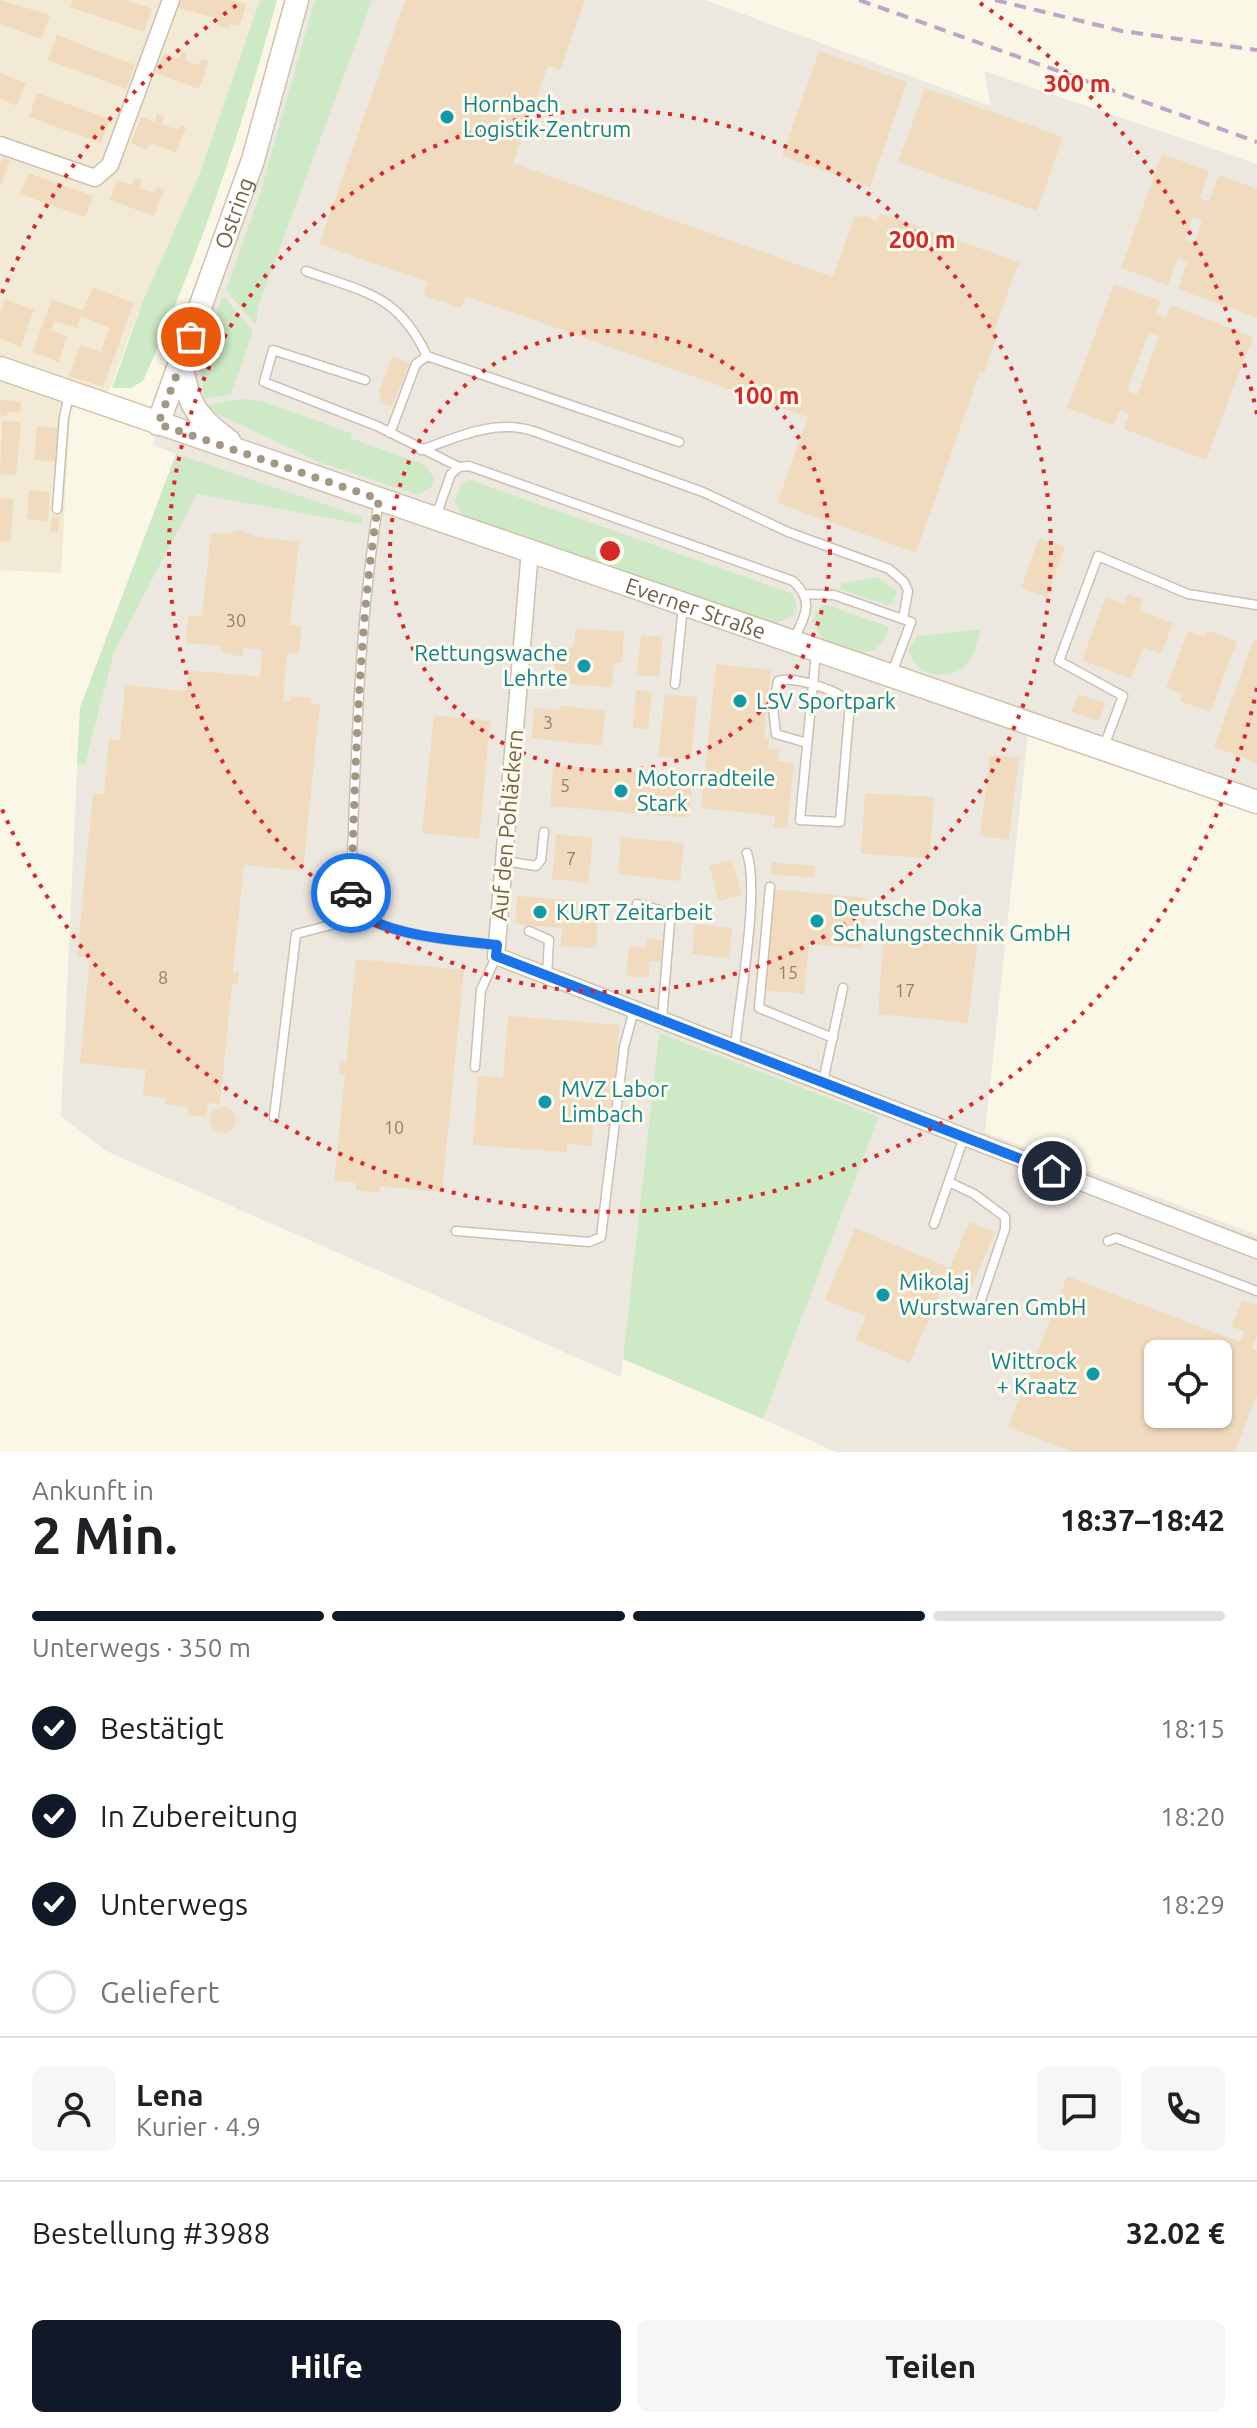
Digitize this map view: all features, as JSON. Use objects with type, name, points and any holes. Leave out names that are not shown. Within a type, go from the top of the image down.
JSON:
[{"type":"street","points":[[0,145],[95,178],[110,165],[171,0]]},
{"type":"street","name":"Ostring","points":[[158,424],[253,160],[297,0]]},
{"type":"street","points":[[181,364],[186,389],[197,415],[249,455]]},
{"type":"street","name":"Everner Straße","points":[[0,368],[1104,746],[1257,802]]},
{"type":"street","name":"Auf den Pohläckern","points":[[496,951],[530,550]]},
{"type":"street","points":[[496,951],[547,975],[1257,1250]]},
{"type":"lane","points":[[306,271],[387,301],[413,325],[427,356],[679,442]]},
{"type":"lane","points":[[365,380],[273,350],[264,382],[390,433],[459,467],[469,466],[793,581],[804,594],[807,611],[794,640]]},
{"type":"lane","points":[[390,433],[416,364],[427,356]]},
{"type":"lane","points":[[57,509],[64,417],[70,394]]},
{"type":"lane","points":[[421,450],[494,426],[509,425],[533,431],[703,492],[788,532],[889,569],[904,582],[908,591],[903,619]]},
{"type":"lane","points":[[435,518],[451,474],[459,467]]},
{"type":"lane","points":[[379,499],[371,549],[358,717],[350,906],[362,917],[396,929],[496,951],[481,990],[475,1067]]},
{"type":"lane","points":[[1104,746],[1123,696],[1059,661],[1098,556],[1188,594],[1257,605]]},
{"type":"lane","points":[[804,594],[834,595],[911,622],[892,674]]},
{"type":"lane","points":[[675,684],[684,602]]},
{"type":"lane","points":[[807,743],[776,734],[773,709],[778,681],[794,680],[813,687],[846,698],[850,709],[840,822],[800,820],[807,743],[813,687],[817,648]]},
{"type":"lane","points":[[504,861],[536,866],[541,860],[544,832]]},
{"type":"lane","points":[[735,1048],[748,920],[750,863],[747,853]]},
{"type":"lane","points":[[770,887],[759,1008],[833,1038]]},
{"type":"lane","points":[[637,904],[664,911],[670,921],[662,1020]]},
{"type":"lane","points":[[274,1117],[296,934],[362,917]]},
{"type":"lane","points":[[529,931],[549,940],[547,975]]},
{"type":"lane","points":[[823,1082],[843,988]]},
{"type":"lane","points":[[456,1231],[589,1242],[601,1237],[624,1047],[634,1009]]},
{"type":"lane","points":[[934,1224],[965,1137]]},
{"type":"lane","points":[[949,1182],[974,1194],[1005,1217],[1005,1229],[981,1300]]},
{"type":"lane","points":[[1108,1241],[1116,1238],[1257,1291]]},
{"type":"shaded area","points":[[0,0],[260,0],[199,175],[143,301],[107,395],[82,391],[70,414],[61,573],[0,570]]},
{"type":"shaded area","points":[[296,0],[705,0],[991,106],[984,71],[1257,164],[1257,811],[1028,732],[985,1132],[1257,1235],[1257,1452],[836,1452],[763,1419],[879,1117],[659,1033],[621,1377],[106,1151],[61,1116],[80,708],[176,454],[153,445]]},
{"type":"green space","points":[[260,0],[277,0],[201,240],[143,381],[131,388],[112,388],[143,301],[199,175]]},
{"type":"green space","points":[[315,0],[372,0],[258,307],[256,325],[226,290],[260,194]]},
{"type":"green space","points":[[223,295],[253,331],[231,394],[206,399],[202,386],[202,360]]},
{"type":"green space","points":[[242,399],[261,401],[351,433],[350,438],[425,465],[434,478],[432,486],[418,495],[319,462],[216,413],[208,405]]},
{"type":"green space","points":[[176,454],[362,517],[362,524],[197,494],[114,652],[85,764],[77,765],[80,708]]},
{"type":"green space","points":[[470,480],[793,594],[797,609],[794,616],[774,623],[466,520],[455,502],[461,484]]},
{"type":"green space","points":[[877,577],[897,591],[893,603],[887,605],[840,589],[841,584]]},
{"type":"green space","points":[[827,605],[889,627],[884,639],[878,647],[864,652],[824,641],[812,621],[820,607]]},
{"type":"green space","points":[[981,629],[970,661],[951,674],[932,674],[916,665],[911,657],[909,648],[918,636]]},
{"type":"green space","points":[[659,1033],[879,1117],[763,1419],[623,1359]]},
{"type":"building","points":[[0,0],[50,15],[41,39],[0,24]]},
{"type":"building","points":[[73,0],[127,0],[152,9],[144,32],[70,7]]},
{"type":"building","points":[[181,0],[231,0],[246,4],[240,26],[230,24],[229,29],[217,26],[219,19],[178,8]]},
{"type":"building","points":[[405,0],[585,0],[560,70],[548,66],[513,163],[833,277],[855,215],[863,218],[864,215],[877,222],[880,213],[1019,262],[993,334],[997,336],[984,373],[980,372],[916,553],[777,503],[808,417],[466,296],[461,308],[423,295],[428,282],[319,244]]},
{"type":"building","points":[[57,35],[135,65],[126,89],[48,60]]},
{"type":"building","points":[[819,51],[907,82],[870,187],[782,156]]},
{"type":"building","points":[[182,52],[187,53],[185,60],[199,65],[202,59],[209,61],[199,89],[155,73],[164,53],[179,59]]},
{"type":"building","points":[[0,73],[26,83],[17,106],[0,99]]},
{"type":"building","points":[[925,88],[1063,137],[1037,211],[898,162]]},
{"type":"building","points":[[37,93],[110,119],[101,143],[29,117]]},
{"type":"building","points":[[157,114],[164,117],[162,124],[178,130],[180,125],[186,127],[176,153],[150,143],[147,150],[131,143],[141,117],[155,122]]},
{"type":"building","points":[[1162,154],[1209,171],[1200,198],[1209,202],[1219,175],[1257,189],[1257,318],[1178,289],[1187,262],[1178,258],[1168,285],[1121,268]],"holes":[[[1193,217],[1202,221],[1194,243],[1185,240]]]},
{"type":"building","points":[[3,158],[10,160],[0,188],[0,163]]},
{"type":"building","points":[[28,173],[93,196],[85,217],[20,194]]},
{"type":"building","points":[[135,178],[142,180],[139,188],[155,193],[157,187],[164,189],[154,216],[110,200],[117,180],[132,185]]},
{"type":"building","points":[[1114,284],[1161,301],[1156,314],[1166,318],[1171,305],[1253,337],[1206,460],[1124,429],[1129,413],[1120,410],[1114,425],[1067,408]],"holes":[[[1149,333],[1159,336],[1137,395],[1127,391]]]},
{"type":"building","points":[[93,287],[134,303],[103,387],[69,376],[80,345],[101,352],[109,328],[81,316],[77,328],[54,321],[51,330],[67,336],[59,362],[32,352],[52,300],[83,310]]},
{"type":"building","points":[[5,299],[34,310],[21,347],[0,339],[0,313]]},
{"type":"building","points":[[392,356],[410,363],[391,407],[379,402],[381,396],[378,395]]},
{"type":"building","points":[[0,400],[21,402],[20,413],[0,415]]},
{"type":"building","points":[[2,421],[21,422],[16,475],[0,474]]},
{"type":"building","points":[[37,426],[58,428],[55,462],[34,460]]},
{"type":"building","points":[[29,490],[50,492],[48,521],[27,519]]},
{"type":"building","points":[[0,498],[14,499],[10,542],[0,541]]},
{"type":"building","points":[[52,517],[60,518],[58,532],[50,531]]},
{"type":"building","points":[[240,529],[255,537],[299,542],[290,625],[302,626],[299,654],[287,653],[283,701],[291,701],[291,696],[311,698],[311,703],[320,704],[303,871],[244,865],[233,971],[239,972],[238,984],[232,984],[220,1104],[208,1103],[206,1117],[188,1115],[188,1107],[165,1105],[165,1098],[143,1096],[146,1070],[80,1063],[90,958],[77,957],[93,793],[104,794],[109,739],[120,740],[125,685],[186,691],[188,670],[260,677],[262,650],[244,648],[243,657],[221,652],[222,646],[186,643],[188,615],[202,616],[211,533],[228,534]]},
{"type":"building","points":[[1039,538],[1065,547],[1047,597],[1021,588]]},
{"type":"building","points":[[1128,594],[1143,599],[1139,610],[1173,623],[1161,654],[1144,647],[1131,679],[1082,660],[1106,597],[1124,604]]},
{"type":"building","points":[[575,629],[624,631],[622,663],[614,663],[612,687],[576,685],[562,679],[555,669],[552,658],[558,645],[565,650],[574,646]]},
{"type":"building","points":[[1207,630],[1237,641],[1210,712],[1180,701],[1182,694],[1166,688],[1188,631],[1204,637]]},
{"type":"building","points":[[641,635],[663,637],[659,677],[637,675]]},
{"type":"building","points":[[1254,639],[1257,640],[1257,763],[1214,747]]},
{"type":"building","points":[[716,664],[771,670],[764,737],[769,738],[768,749],[779,750],[778,761],[794,763],[787,828],[774,827],[775,816],[701,808]]},
{"type":"building","points":[[636,690],[652,692],[648,730],[633,728]]},
{"type":"building","points":[[665,694],[697,697],[691,760],[658,757]]},
{"type":"building","points":[[1078,694],[1105,703],[1099,721],[1072,712]]},
{"type":"building","points":[[561,705],[605,711],[602,746],[532,738],[534,708],[560,710]]},
{"type":"building","points":[[434,715],[490,721],[479,839],[422,833]]},
{"type":"building","points":[[990,755],[1019,758],[1009,840],[980,836]]},
{"type":"building","name":"Motorradteile Stark","points":[[553,765],[693,776],[689,818],[550,806]]},
{"type":"building","points":[[865,793],[934,797],[930,858],[861,854]]},
{"type":"building","points":[[556,834],[593,838],[588,883],[552,879]]},
{"type":"building","points":[[621,837],[684,843],[680,881],[618,874]]},
{"type":"building","points":[[732,860],[742,895],[719,901],[709,866]]},
{"type":"building","points":[[772,862],[815,866],[814,878],[771,874]]},
{"type":"building","name":"Deutsche Doka Schalungstechnik GmbH","points":[[773,889],[867,898],[862,949],[809,944],[804,994],[763,990]]},
{"type":"building","points":[[517,896],[599,903],[596,948],[561,946],[562,928],[515,924]]},
{"type":"building","points":[[695,924],[732,928],[729,958],[692,954]]},
{"type":"building","points":[[884,928],[978,936],[968,1023],[878,1014]]},
{"type":"building","points":[[647,939],[663,940],[661,962],[650,961],[649,978],[626,976],[629,946],[646,948]]},
{"type":"building","points":[[356,959],[464,970],[442,1192],[380,1186],[379,1193],[356,1190],[356,1183],[334,1181],[345,1075],[339,1074],[340,1061],[346,1062]]},
{"type":"building","name":"MVZ Labor Limbach","points":[[508,1016],[619,1025],[611,1126],[593,1125],[592,1146],[567,1144],[567,1152],[473,1145],[478,1076],[503,1078]]},
{"type":"building","points":[[223,1107],[232,1111],[236,1120],[232,1129],[223,1133],[214,1129],[210,1120],[214,1111]]},
{"type":"building","name":"Mikolaj Wurstwaren GmbH","points":[[969,1222],[995,1232],[970,1290],[945,1280],[910,1363],[856,1340],[866,1316],[825,1300],[855,1228],[950,1268]]},
{"type":"building","name":"Wittrock + Kraatz","points":[[1067,1276],[1240,1342],[1244,1331],[1231,1327],[1242,1300],[1257,1305],[1257,1335],[1252,1349],[1257,1351],[1257,1394],[1235,1452],[1073,1452],[1008,1427]]},
{"type":"railway","points":[[859,0],[1257,142]]},
{"type":"railway","points":[[995,0],[1122,31],[1257,50]]},
{"type":"way so far","points":[[191,337],[158,424],[379,499],[371,549],[358,717],[351,893]]},
{"type":"place","name":"Hornbach Logistik-Zentrum","points":[[447,117]]},
{"type":"place","name":"Rettungswache Lehrte","points":[[584,666]]},
{"type":"place","name":"LSV Sportpark","points":[[740,701]]},
{"type":"place","name":"Motorradteile Stark","points":[[621,791]]},
{"type":"place","name":"KURT Zeitarbeit","points":[[540,912]]},
{"type":"place","name":"Deutsche Doka Schalungstechnik GmbH","points":[[817,921]]},
{"type":"place","name":"MVZ Labor Limbach","points":[[545,1102]]},
{"type":"place","name":"Mikolaj Wurstwaren GmbH","points":[[883,1295]]},
{"type":"place","name":"Wittrock + Kraatz","points":[[1093,1374]]},
{"type":"route","points":[[351,893],[350,906],[362,917],[396,929],[497,945],[496,956],[1052,1171]]}]
